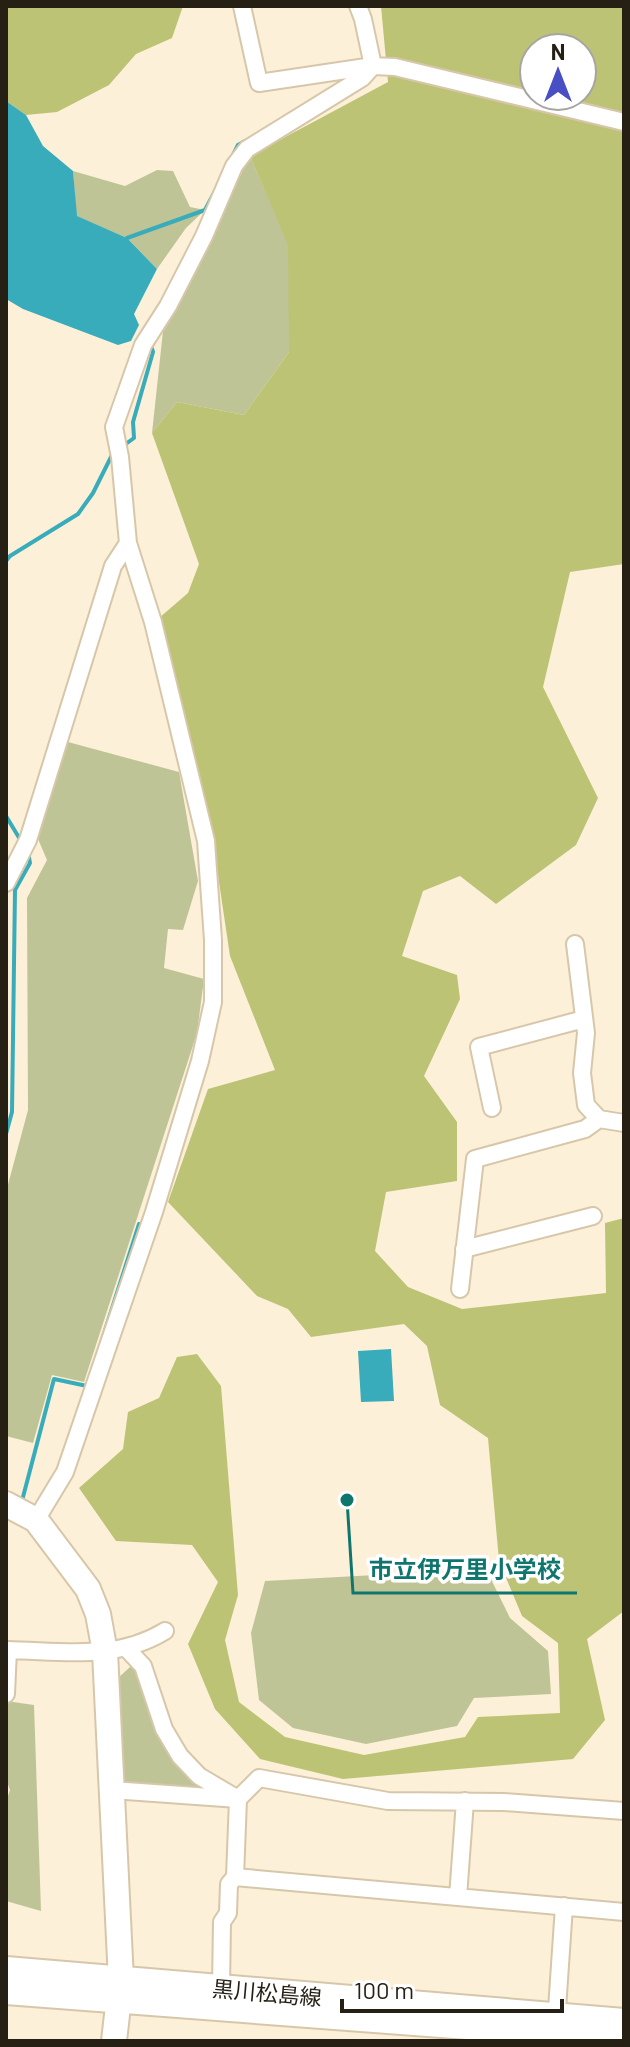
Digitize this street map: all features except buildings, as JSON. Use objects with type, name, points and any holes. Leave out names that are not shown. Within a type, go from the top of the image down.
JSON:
[{"type":"main road","points":[[6,1504],[36,1520],[88,1589],[116,1650],[112,1790],[120,1990],[114,2041]]},
{"type":"main road","name":"黒川松島線","points":[[6,1969],[120,1990],[411,2032],[624,2021]]},
{"type":"main road","name":"黒川松島線","points":[[6,1992],[221,1988],[556,2024],[624,2039]]},
{"type":"street","points":[[242,6],[259,83],[373,66],[395,67],[624,122]]},
{"type":"street","points":[[358,6],[373,66]]},
{"type":"street","points":[[36,1520],[65,1472],[154,1212],[200,1061],[213,1002],[213,940],[206,841],[153,622],[128,543],[114,427],[145,340],[168,306],[204,236],[234,166],[247,149],[362,78],[373,66]]},
{"type":"street","points":[[6,883],[25,847],[113,566],[128,543]]},
{"type":"street","points":[[575,944],[586,1033],[582,1073],[586,1105],[599,1119],[624,1123]]},
{"type":"street","points":[[492,1108],[479,1047],[584,1019]]},
{"type":"street","points":[[460,1289],[475,1159],[585,1129],[599,1119]]},
{"type":"street","points":[[464,1249],[593,1216]]},
{"type":"street","points":[[6,1694],[8,1650],[116,1650],[147,1642],[165,1631]]},
{"type":"street","points":[[116,1650],[143,1666],[164,1729],[180,1756],[199,1776],[238,1799]]},
{"type":"street","points":[[221,1988],[222,1922],[228,1913],[229,1884],[235,1877],[238,1799],[259,1778],[388,1801],[465,1801],[624,1811]]},
{"type":"street","points":[[112,1790],[238,1799]]},
{"type":"street","points":[[458,1897],[465,1801]]},
{"type":"street","points":[[235,1877],[624,1912]]},
{"type":"street","points":[[556,2024],[564,1906]]},
{"type":"green space","points":[[6,6],[183,6],[172,38],[136,54],[109,85],[57,112],[26,115],[6,101]]},
{"type":"green space","points":[[381,6],[624,6],[624,564],[570,572],[543,687],[598,798],[576,845],[496,904],[460,876],[423,891],[402,956],[457,975],[460,999],[424,1076],[457,1122],[457,1181],[386,1192],[375,1251],[408,1287],[462,1309],[606,1293],[605,1223],[624,1218],[624,1611],[587,1639],[605,1720],[573,1759],[343,1779],[260,1759],[215,1709],[188,1644],[218,1582],[192,1545],[116,1541],[79,1488],[123,1449],[128,1412],[159,1398],[177,1357],[197,1354],[221,1386],[238,1595],[225,1640],[239,1702],[285,1737],[364,1755],[465,1737],[478,1717],[560,1713],[558,1643],[522,1616],[499,1561],[488,1438],[440,1405],[427,1346],[404,1324],[311,1337],[288,1309],[257,1296],[168,1202],[208,1089],[275,1070],[230,956],[212,835],[159,618],[188,593],[199,564],[152,433],[177,402],[244,415],[289,352],[288,245],[250,156],[388,82]]},
{"type":"green space","points":[[250,156],[289,245],[289,352],[244,415],[177,402],[152,433],[163,331]]},
{"type":"green space","points":[[157,170],[173,171],[190,207],[205,210],[186,228],[157,269],[127,238],[76,216],[73,171],[125,186]]},
{"type":"green space","points":[[68,742],[179,772],[198,881],[183,930],[168,929],[164,968],[204,979],[197,1033],[84,1382],[52,1375],[33,1443],[6,1436],[6,1192],[28,1110],[27,898],[47,860],[38,839]]},
{"type":"green space","points":[[486,1569],[510,1618],[548,1651],[551,1694],[474,1698],[457,1726],[366,1744],[293,1728],[259,1700],[251,1633],[265,1581]]},
{"type":"green space","points":[[130,1667],[139,1669],[160,1732],[209,1791],[123,1783],[118,1678]]},
{"type":"green space","points":[[6,1701],[34,1705],[41,1911],[6,1901],[6,1802],[10,1790],[6,1779]]},
{"type":"water","points":[[6,101],[26,115],[43,146],[73,171],[77,216],[127,238],[157,269],[134,314],[139,325],[131,341],[118,345],[23,309],[6,299]]},
{"type":"water","points":[[391,1349],[394,1401],[361,1402],[358,1351]]},
{"type":"waterway","points":[[233,155],[238,145],[245,141]]},
{"type":"waterway","points":[[126,241],[127,238],[205,210],[215,191]]},
{"type":"waterway","points":[[123,446],[134,438],[133,422],[153,352],[150,343]]},
{"type":"waterway","points":[[6,561],[78,514],[93,493],[113,453]]},
{"type":"waterway","points":[[6,647],[6,658]]},
{"type":"waterway","points":[[6,816],[21,841]]},
{"type":"waterway","points":[[6,1134],[12,1112],[15,890],[30,863],[28,852]]},
{"type":"waterway","points":[[101,1343],[139,1224]]},
{"type":"waterway","points":[[23,1497],[54,1379],[87,1386]]},
{"type":"place","name":"市立伊万里小学校","points":[[347,1500]]}]
